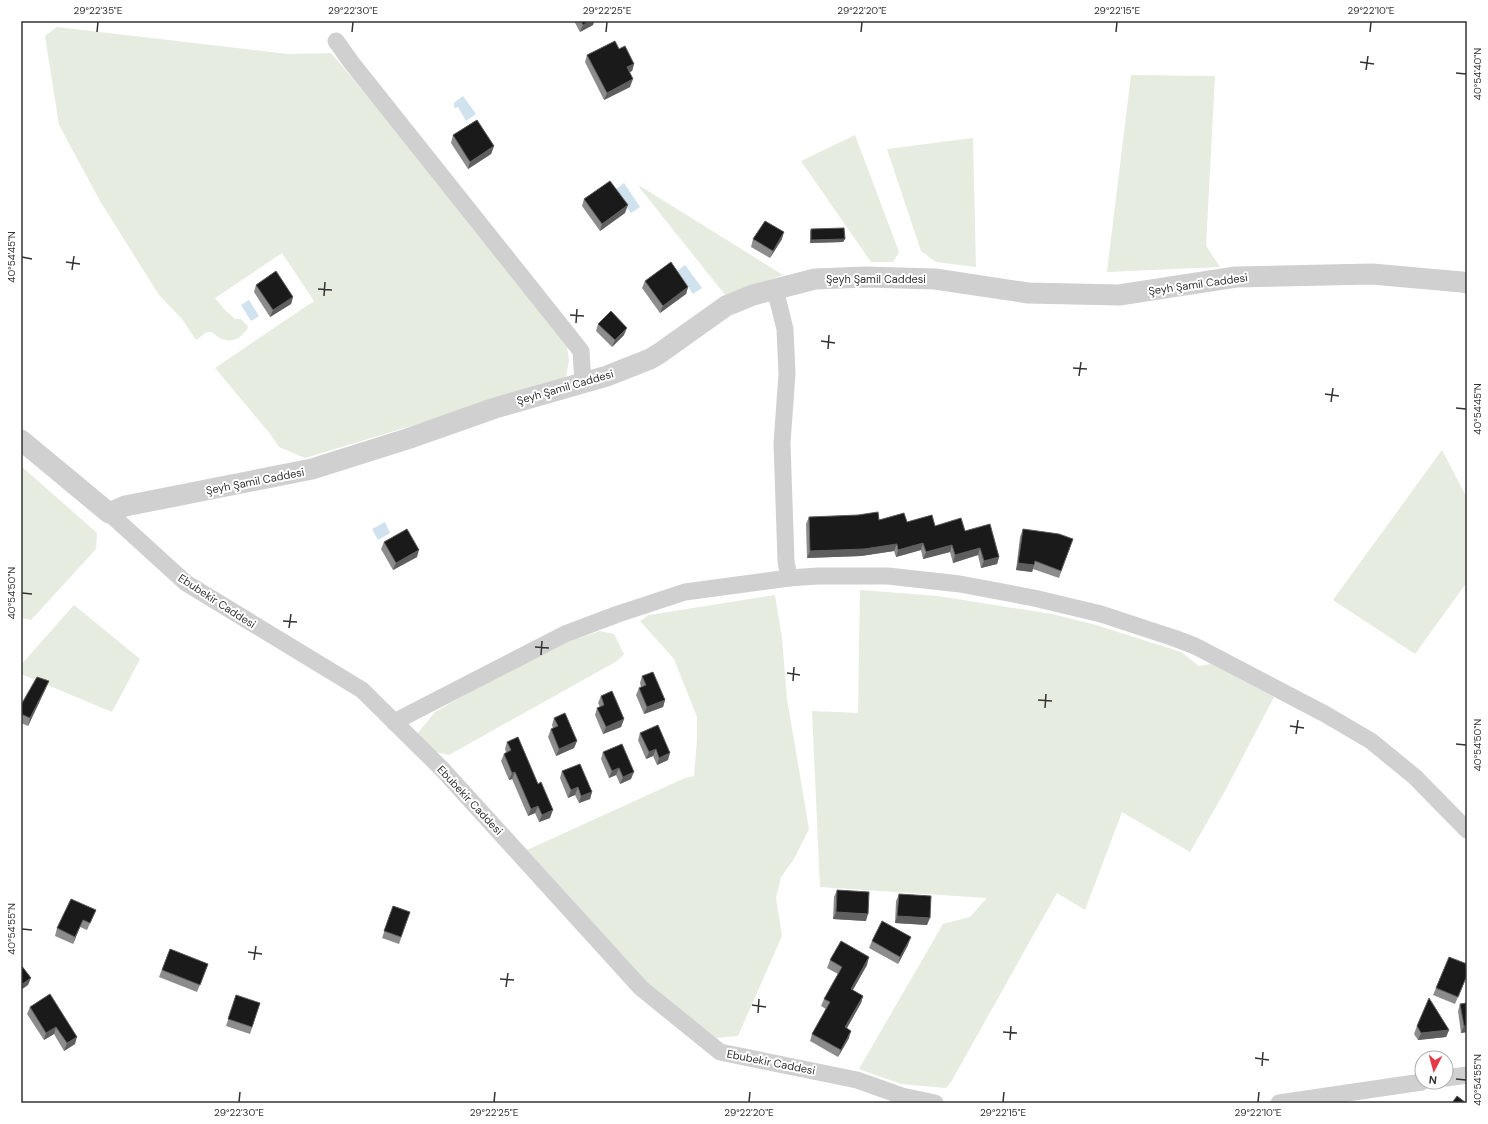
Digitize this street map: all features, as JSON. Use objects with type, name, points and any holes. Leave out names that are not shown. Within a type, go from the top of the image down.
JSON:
[{"type":"street","points":[[336,41],[351,62],[581,351],[582,383]]},
{"type":"street","name":"Şeyh Şamil Caddesi","points":[[109,513],[125,506],[312,470],[495,408],[607,376],[650,358],[726,306],[775,288],[815,280],[866,277],[935,280],[1028,293],[1119,296],[1236,277],[1372,274],[1467,283]]},
{"type":"street","points":[[775,288],[785,329],[787,374],[782,443],[786,562],[789,578]]},
{"type":"street","name":"Ebubekir Caddesi","points":[[21,440],[109,513],[186,583],[362,690],[447,775],[641,988],[720,1052],[857,1080],[902,1096],[935,1103]]},
{"type":"street","points":[[394,722],[565,634],[618,614],[685,592],[789,578],[818,576],[888,576],[960,584],[1034,598],[1101,614],[1195,646],[1318,711],[1371,741],[1415,777],[1467,830]]},
{"type":"street","points":[[1454,1077],[1467,1075]]},
{"type":"street","points":[[1279,1103],[1414,1083]]},
{"type":"shaded area","points":[[57,27],[288,54],[331,53],[404,139],[567,347],[569,360],[566,377],[556,382],[305,458],[279,447],[271,435],[215,368],[314,301],[282,253],[215,298],[235,319],[241,319],[247,325],[248,328],[244,333],[236,339],[226,340],[212,332],[207,332],[196,340],[182,319],[159,295],[100,201],[59,125],[45,36]]},
{"type":"shaded area","points":[[1131,75],[1215,76],[1206,246],[1220,267],[1107,272]]},
{"type":"shaded area","points":[[855,135],[899,252],[893,262],[871,262],[801,161]]},
{"type":"shaded area","points":[[973,138],[976,267],[936,262],[921,251],[887,149]]},
{"type":"shaded area","points":[[640,186],[783,275],[726,296],[639,187]]},
{"type":"shaded area","points":[[1442,450],[1467,498],[1467,582],[1415,654],[1333,600]]},
{"type":"shaded area","points":[[21,466],[97,533],[96,549],[31,620],[21,618]]},
{"type":"shaded area","points":[[860,590],[938,596],[1052,614],[1096,625],[1181,652],[1199,666],[1211,664],[1274,697],[1225,791],[1190,852],[1122,812],[1085,910],[1057,893],[951,1082],[946,1088],[901,1084],[859,1069],[943,924],[970,917],[987,898],[820,887],[812,711],[858,713]]},
{"type":"shaded area","points":[[775,595],[782,638],[787,699],[809,829],[794,859],[781,877],[776,898],[782,936],[738,1036],[716,1038],[649,985],[527,850],[685,778],[694,776],[697,717],[674,659],[640,621],[649,615]]},
{"type":"shaded area","points":[[74,605],[140,659],[112,712],[21,674],[21,665]]},
{"type":"shaded area","points":[[600,631],[614,634],[624,654],[617,661],[449,755],[431,751],[417,734],[435,712],[509,670],[570,641]]},
{"type":"water","points":[[463,96],[476,114],[466,121],[458,107],[454,108],[454,103]]},
{"type":"water","points":[[624,183],[640,207],[631,213],[615,190]]},
{"type":"water","points":[[685,265],[702,288],[693,294],[677,271]]},
{"type":"water","points":[[249,300],[259,316],[251,321],[241,305]]},
{"type":"water","points":[[385,522],[390,533],[378,540],[372,529]]},
{"type":"building","points":[[581,21],[590,21],[583,25]]},
{"type":"building","points":[[615,41],[619,49],[625,46],[634,64],[627,67],[633,79],[607,93],[587,55]]},
{"type":"building","points":[[477,120],[494,146],[470,162],[453,135]]},
{"type":"building","points":[[610,181],[628,205],[602,224],[584,199]]},
{"type":"building","points":[[765,221],[784,232],[773,251],[753,239]]},
{"type":"building","points":[[844,228],[845,239],[811,240],[811,229]]},
{"type":"building","points":[[671,262],[688,287],[663,306],[645,281]]},
{"type":"building","points":[[276,271],[293,297],[273,310],[256,285]]},
{"type":"building","points":[[611,311],[627,328],[615,340],[598,324]]},
{"type":"building","points":[[878,512],[879,520],[904,513],[907,522],[932,515],[935,526],[961,518],[965,531],[990,524],[999,557],[984,561],[980,548],[955,555],[952,545],[926,552],[923,543],[898,550],[897,544],[864,549],[810,551],[809,517],[858,515]]},
{"type":"building","points":[[407,529],[419,550],[396,563],[384,542]]},
{"type":"building","points":[[1023,529],[1059,534],[1073,539],[1061,571],[1035,561],[1034,565],[1018,563]]},
{"type":"building","points":[[653,672],[665,700],[647,707],[639,688],[646,685],[642,676]]},
{"type":"building","points":[[37,677],[49,681],[30,718],[21,714],[21,705]]},
{"type":"building","points":[[612,691],[624,719],[606,727],[597,708],[604,705],[601,696]]},
{"type":"building","points":[[565,713],[577,741],[559,749],[551,729],[558,726],[554,718]]},
{"type":"building","points":[[658,725],[670,753],[659,758],[656,749],[649,752],[640,733]]},
{"type":"building","points":[[518,737],[538,784],[541,782],[553,810],[542,815],[538,806],[531,809],[515,772],[512,773],[504,754],[511,750],[507,742]]},
{"type":"building","points":[[622,744],[634,772],[623,777],[619,768],[612,771],[603,752]]},
{"type":"building","points":[[580,764],[592,792],[581,796],[578,787],[571,790],[562,771]]},
{"type":"building","points":[[837,890],[869,892],[868,914],[836,912]]},
{"type":"building","points":[[899,894],[931,896],[930,918],[897,916]]},
{"type":"building","points":[[71,899],[96,910],[90,923],[83,920],[75,937],[57,928]]},
{"type":"building","points":[[393,906],[410,912],[401,937],[384,931]]},
{"type":"building","points":[[882,921],[911,937],[900,957],[872,941]]},
{"type":"building","points":[[841,941],[869,957],[851,989],[863,996],[845,1027],[851,1031],[841,1050],[812,1034],[830,1002],[824,999],[842,967],[830,960]]},
{"type":"building","points":[[170,949],[208,964],[200,985],[162,970]]},
{"type":"building","points":[[1449,957],[1467,964],[1467,975],[1458,997],[1436,988]]},
{"type":"building","points":[[21,965],[31,978],[21,985]]},
{"type":"building","points":[[50,994],[77,1037],[67,1043],[56,1027],[46,1033],[30,1007]]},
{"type":"building","points":[[236,995],[260,1003],[252,1027],[228,1019]]},
{"type":"building","points":[[1429,998],[1449,1030],[1421,1033],[1417,1026]]},
{"type":"building","points":[[1467,1003],[1467,1026],[1464,1026],[1460,1004]]},
{"type":"building","points":[[1457,1096],[1466,1103],[1452,1103]]}]
